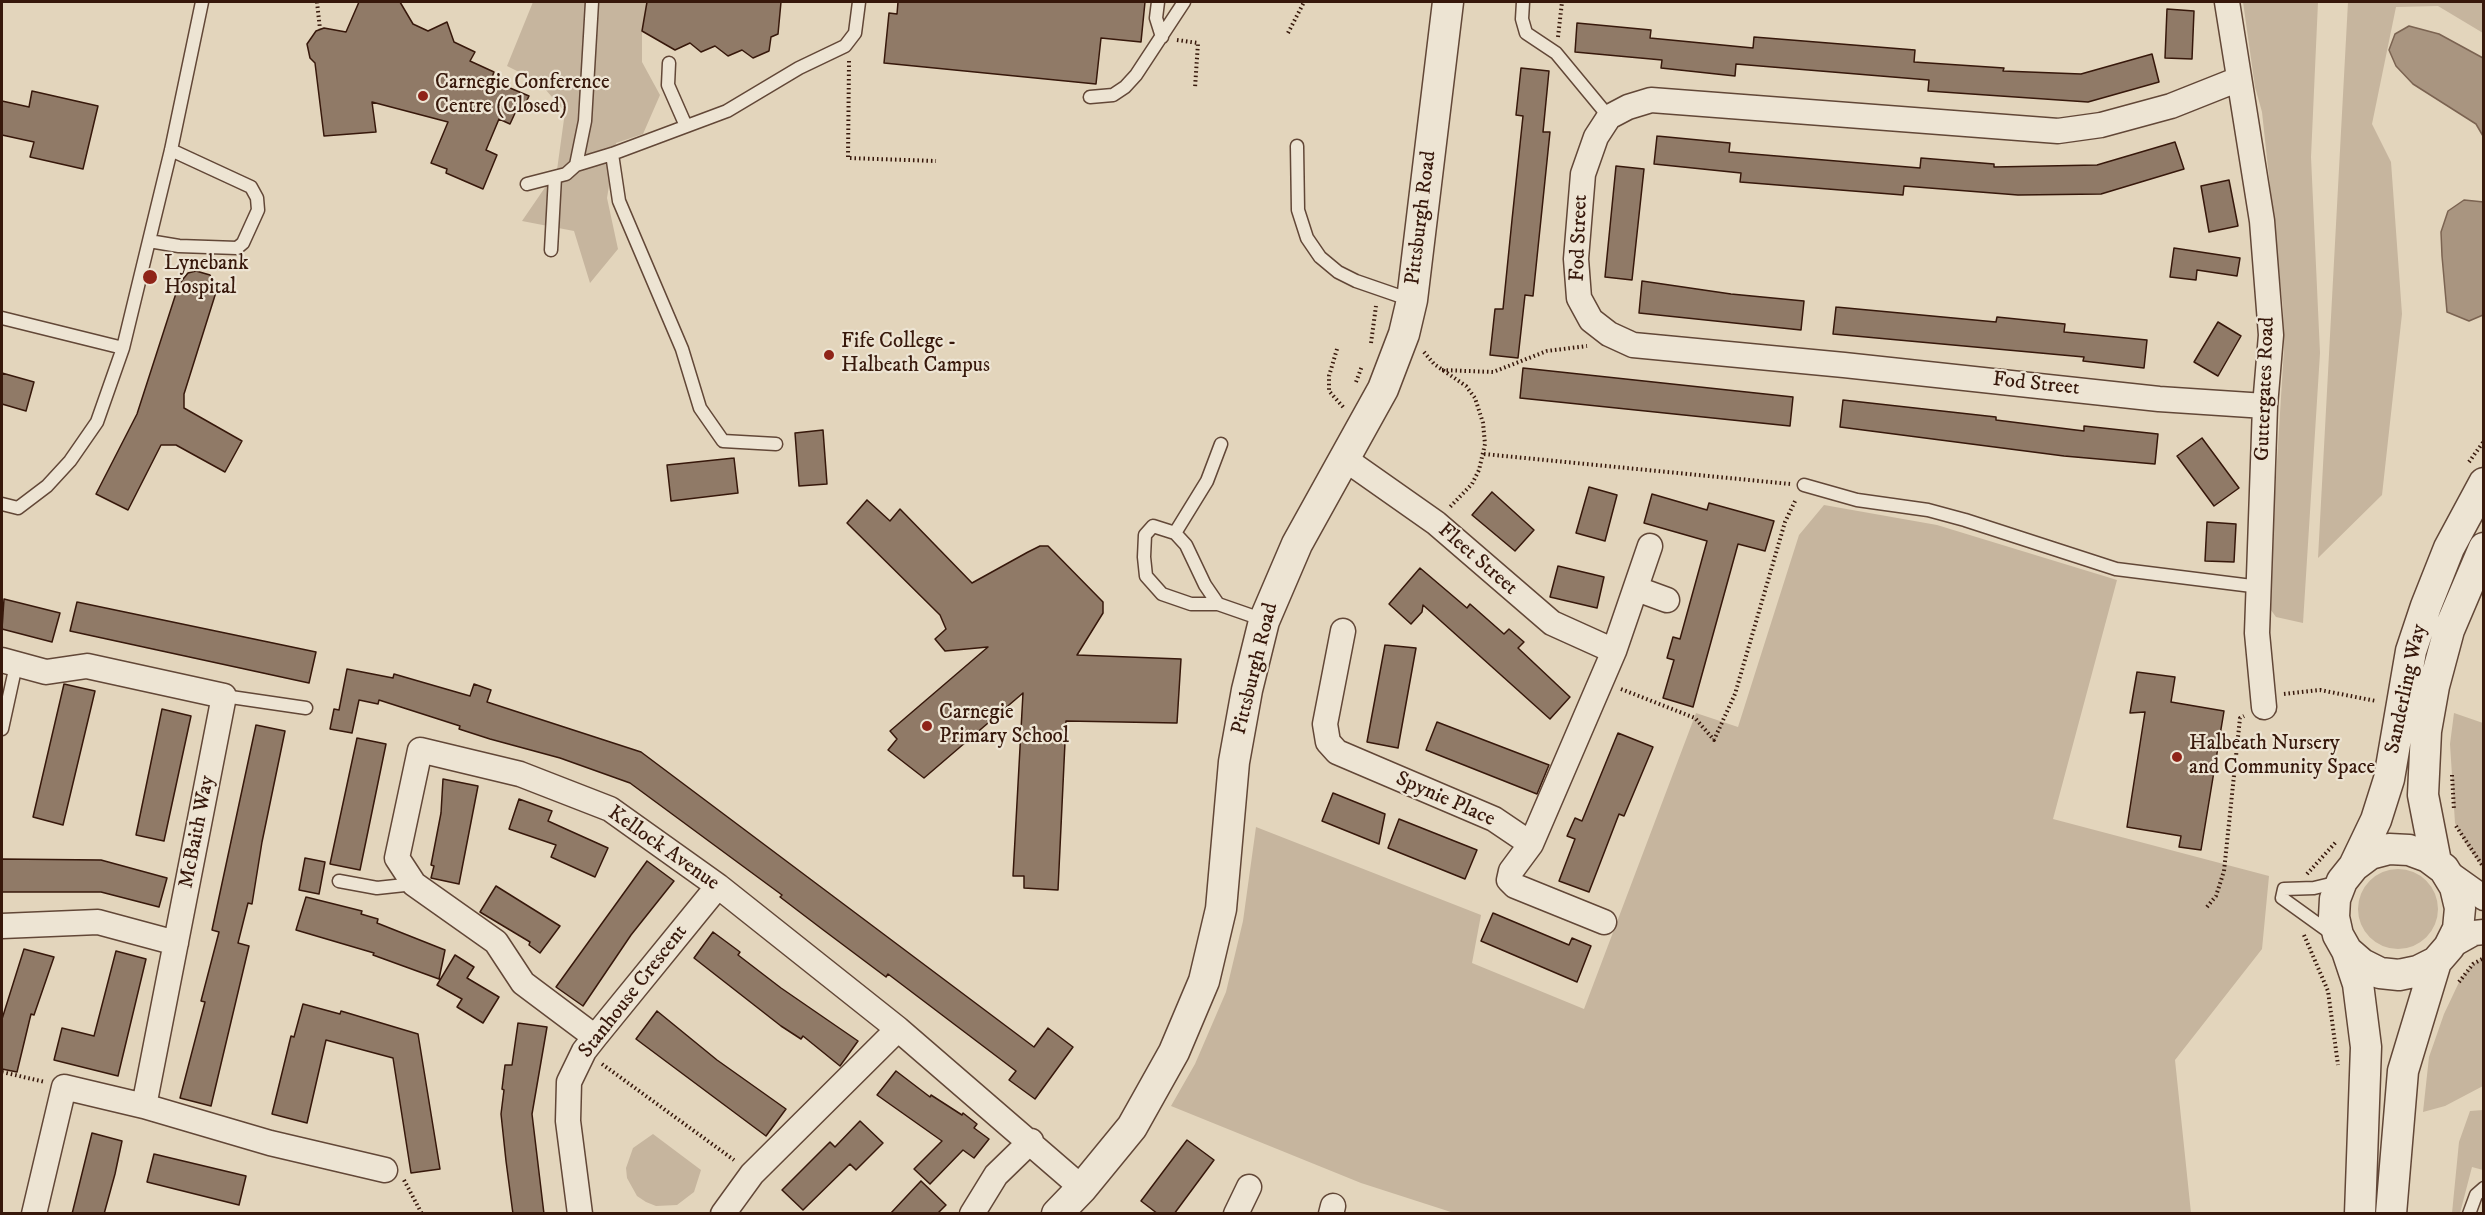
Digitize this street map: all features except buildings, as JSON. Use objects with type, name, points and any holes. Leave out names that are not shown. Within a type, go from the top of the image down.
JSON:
[{"type":"street","name":"Pittsburgh Road","points":[[1057,1214],[1082,1188],[1132,1127],[1174,1052],[1204,981],[1221,909],[1234,762],[1247,690],[1264,621],[1297,544],[1383,389],[1404,334],[1412,300],[1448,2]]},
{"type":"street","name":"Guttergates Road","points":[[2227,2],[2262,221],[2270,324],[2257,633],[2263,702]]},
{"type":"street","points":[[1609,117],[1628,107],[1651,100],[2058,131],[2101,125],[2171,106],[2239,79]]},
{"type":"street","name":"Fod Street","points":[[1609,117],[1596,137],[1583,174],[1576,259],[1580,298],[1591,320],[1609,334],[1623,341],[1633,345],[1856,366],[2159,399],[2265,406]]},
{"type":"street","name":"Fleet Street","points":[[1345,459],[1436,523],[1552,623],[1614,651]]},
{"type":"street","name":"Sanderling Way","points":[[2360,1214],[2366,1047],[2358,984],[2334,917],[2335,899],[2376,820],[2390,778],[2411,651],[2426,606],[2449,548],[2484,483]]},
{"type":"street","points":[[1604,922],[1515,886],[1509,880],[1511,871],[1531,844],[1614,651],[1650,546]]},
{"type":"street","name":"Sanderling Way","points":[[2391,1214],[2403,1071],[2443,954],[2458,929],[2460,908],[2455,887],[2440,866],[2423,795],[2426,731],[2434,686],[2449,630],[2484,549]]},
{"type":"street","points":[[1637,589],[1667,600]]},
{"type":"street","name":"Spynie Place","points":[[1342,631],[1325,724],[1328,742],[1337,752],[1494,819],[1531,844]]},
{"type":"street","points":[[9,662],[46,672],[87,666],[224,696]]},
{"type":"street","name":"McBaith Way","points":[[144,1106],[224,696]]},
{"type":"street","name":"Kellock Avenue","points":[[590,1044],[523,983],[496,942],[414,884],[397,858],[420,750],[520,774],[610,809],[718,886],[898,1029],[1031,1141],[1082,1188]]},
{"type":"street","points":[[2348,873],[2370,854],[2389,849],[2409,850],[2440,866],[2484,898]]},
{"type":"street","name":"Stanhouse Crescent","points":[[580,1214],[568,1121],[569,1082],[590,1044],[718,886]]},
{"type":"street","points":[[2,926],[98,922],[176,943]]},
{"type":"street","points":[[2345,948],[2362,964],[2379,973],[2399,975],[2418,971],[2474,933],[2484,932]]},
{"type":"street","points":[[723,1214],[752,1174],[898,1029]]},
{"type":"street","points":[[34,1214],[64,1087],[144,1106],[270,1143],[385,1170]]},
{"type":"street","points":[[972,1214],[996,1175],[1031,1141]]},
{"type":"street","points":[[1236,1214],[1249,1187]]},
{"type":"lane","points":[[2,504],[18,508],[47,486],[70,461],[97,422],[123,348],[171,150],[202,2]]},
{"type":"lane","points":[[576,165],[585,121],[592,2]]},
{"type":"lane","points":[[526,184],[567,174],[576,165],[727,111],[799,68],[845,46],[855,33],[859,2]]},
{"type":"lane","points":[[1158,2],[1156,18],[1162,37]]},
{"type":"lane","points":[[1090,97],[1113,95],[1125,87],[1162,37],[1184,2]]},
{"type":"lane","points":[[1523,2],[1522,19],[1526,33],[1556,53],[1609,117]]},
{"type":"lane","points":[[669,63],[668,85],[686,126]]},
{"type":"lane","points":[[1297,146],[1298,210],[1307,238],[1320,257],[1338,272],[1356,281],[1412,300]]},
{"type":"lane","points":[[149,241],[179,246],[237,248],[243,243],[258,210],[257,198],[251,187],[171,150]]},
{"type":"lane","points":[[612,154],[619,201],[682,349],[700,408],[723,441],[776,444]]},
{"type":"lane","points":[[551,250],[555,177]]},
{"type":"lane","points":[[2,318],[123,348]]},
{"type":"lane","points":[[1175,533],[1207,481],[1221,444]]},
{"type":"lane","points":[[1804,485],[1857,500],[1929,510],[2116,569],[2259,587]]},
{"type":"lane","points":[[1218,604],[1205,585],[1186,545],[1175,533],[1154,526],[1145,535],[1146,576],[1162,594],[1191,604],[1218,604],[1264,621]]},
{"type":"lane","points":[[2,729],[9,662]]},
{"type":"lane","points":[[224,696],[306,708]]},
{"type":"lane","points":[[2345,948],[2318,922],[2282,898],[2284,890],[2314,888],[2348,873]]},
{"type":"lane","points":[[339,881],[377,888],[414,884]]},
{"type":"lane","points":[[2469,1214],[2476,1195],[2484,1188]]},
{"type":"path","points":[[317,2],[320,29]]},
{"type":"path","points":[[1288,33],[1304,2]]},
{"type":"path","points":[[1556,53],[1562,2]]},
{"type":"path","points":[[1162,37],[1198,43],[1195,88]]},
{"type":"path","points":[[850,55],[848,158],[936,161]]},
{"type":"path","points":[[1404,334],[1442,370],[1460,381],[1475,398],[1483,423],[1484,454],[1472,484],[1436,523]]},
{"type":"path","points":[[1442,370],[1493,372],[1547,351],[1623,341]]},
{"type":"path","points":[[1337,349],[1329,376],[1329,391],[1345,409]]},
{"type":"path","points":[[1484,454],[1804,485],[1785,522],[1735,694],[1714,740],[1695,718],[1600,681]]},
{"type":"path","points":[[2206,907],[2216,896],[2224,872],[2240,718],[2263,702],[2320,690],[2376,701]]},
{"type":"path","points":[[2451,765],[2454,814]]},
{"type":"path","points":[[2455,823],[2484,868]]},
{"type":"path","points":[[2457,987],[2473,964],[2484,958]]},
{"type":"path","points":[[590,1044],[752,1174]]},
{"type":"path","points":[[2,1072],[64,1087]]},
{"type":"path","points":[[385,1170],[407,1182],[422,1214]]},
{"type":"shaded area","points":[[533,2],[647,2],[642,31],[642,62],[660,95],[643,134],[616,143],[607,198],[618,249],[590,283],[574,231],[522,221],[557,170],[565,112],[539,82],[507,66]]},
{"type":"shaded area","points":[[2243,2],[2318,2],[2311,157],[2320,353],[2303,623],[2276,617],[2268,606],[2284,349],[2283,308],[2262,112],[2255,87]]},
{"type":"shaded area","points":[[2348,2],[2483,2],[2483,33],[2438,6],[2396,7],[2372,124],[2391,162],[2402,314],[2382,495],[2318,558]]},
{"type":"shaded area","points":[[2409,26],[2439,34],[2483,58],[2483,136],[2476,124],[2413,84],[2396,66],[2389,50],[2395,34]]},
{"type":"shaded area","points":[[2464,200],[2484,202],[2483,315],[2469,321],[2447,312],[2441,232],[2448,211]]},
{"type":"shaded area","points":[[1824,505],[1937,525],[2117,580],[2053,819],[2269,876],[2262,949],[2175,1060],[2191,1213],[1454,1213],[1361,1183],[1171,1106],[1195,1064],[1226,992],[1243,921],[1256,827],[1481,915],[1472,963],[1584,1009],[1696,713],[1738,727],[1799,535]]},
{"type":"shaded area","points":[[2454,713],[2483,723],[2483,868],[2467,846],[2455,823],[2450,744]]},
{"type":"shaded area","points":[[2390,869],[2406,869],[2427,880],[2438,901],[2438,917],[2427,938],[2406,949],[2390,949],[2376,943],[2364,931],[2358,917],[2358,901],[2364,887],[2376,875]]},
{"type":"shaded area","points":[[2483,958],[2483,1086],[2445,1106],[2423,1112],[2429,1057],[2444,1014],[2461,978],[2473,964]]},
{"type":"shaded area","points":[[2483,1110],[2483,1170],[2472,1167],[2460,1213],[2452,1213],[2459,1142],[2470,1111]]},
{"type":"shaded area","points":[[653,1134],[701,1170],[694,1192],[677,1205],[656,1206],[646,1202],[637,1196],[627,1178],[626,1168],[633,1148]]},
{"type":"place","name":"Carnegie Conference Centre (Closed)","points":[[423,96]]},
{"type":"place","name":"Lynebank Hospital","points":[[150,277]]},
{"type":"place","name":"Fife College - Halbeath Campus","points":[[829,355]]},
{"type":"place","name":"Carnegie Primary School","points":[[927,726]]},
{"type":"place","name":"Halbeath Nursery and Community Space","points":[[2177,757]]}]
